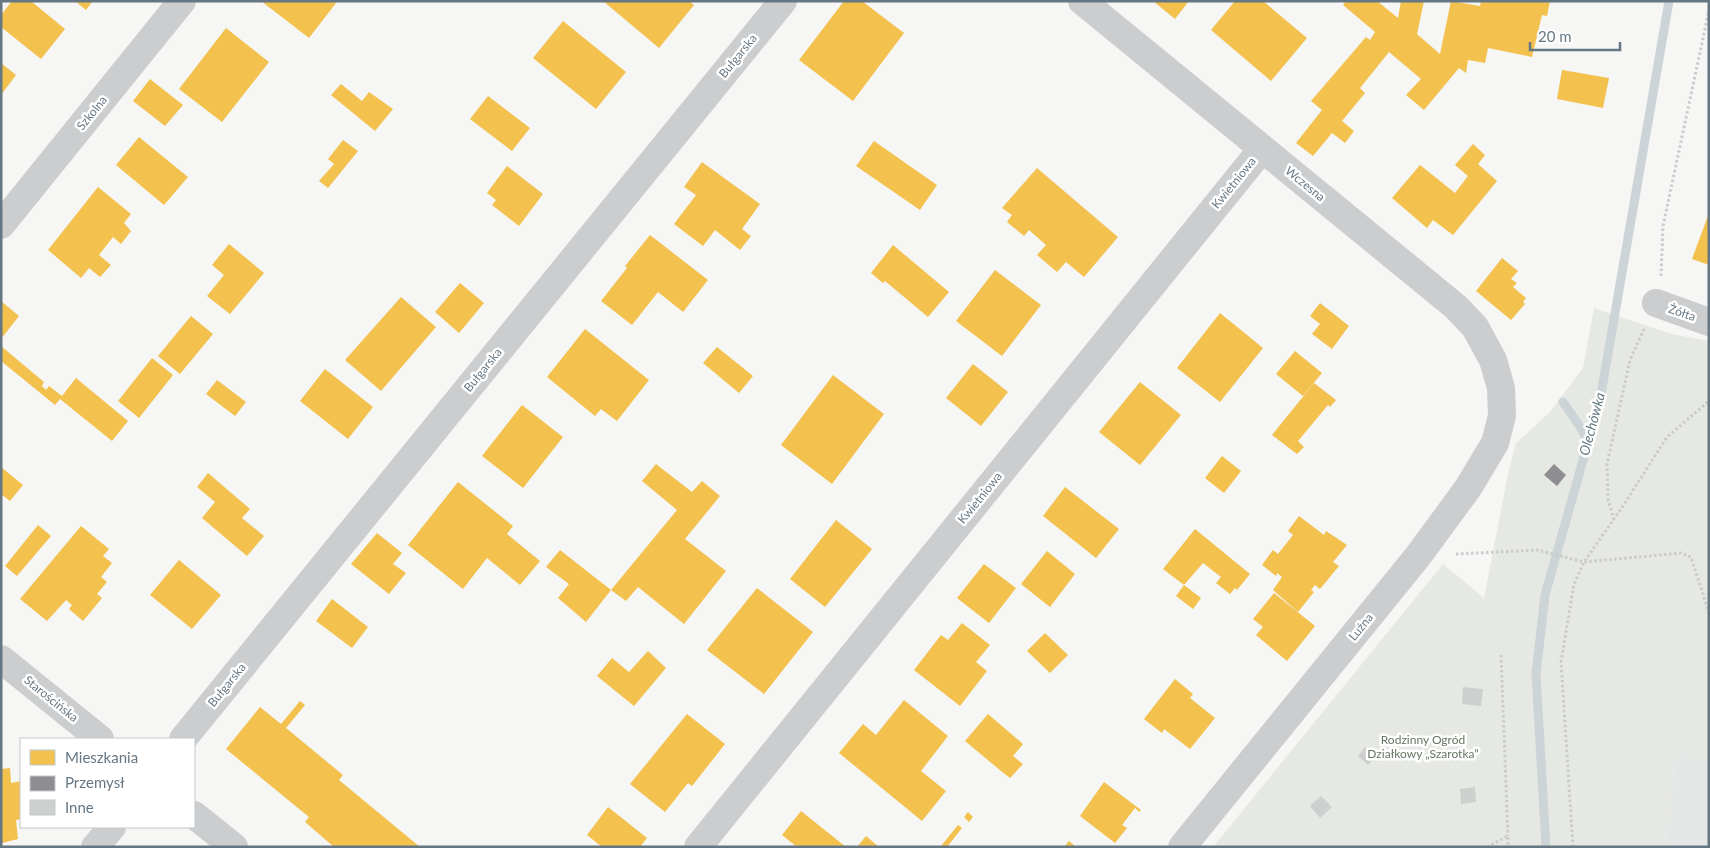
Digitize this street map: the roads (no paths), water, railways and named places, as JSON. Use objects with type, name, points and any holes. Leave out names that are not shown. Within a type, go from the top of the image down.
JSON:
[{"type":"street","name":"Szkolna","points":[[1,225],[182,1]]},
{"type":"street","name":"Bułgarska","points":[[184,738],[783,1]]},
{"type":"street","name":"Wczesna","points":[[1082,1],[1456,307],[1475,328],[1493,360],[1501,388]]},
{"type":"street","name":"Kwietniowa","points":[[698,847],[1262,148]]},
{"type":"street","name":"Żółta","points":[[1656,304],[1709,322]]},
{"type":"street","name":"Luźna","points":[[1182,847],[1418,556],[1468,488],[1495,443],[1502,416],[1501,388]]},
{"type":"street","name":"Starościńska","points":[[1,659],[99,738]]},
{"type":"street","points":[[195,815],[234,847]]},
{"type":"street","points":[[95,847],[111,828]]},
{"type":"waterway","name":"Olechówka","points":[[1546,847],[1536,674],[1545,595],[1600,400],[1669,1]]},
{"type":"waterway","points":[[1563,402],[1588,442]]},
{"type":"park label","name":"Rodzinny Ogród Działkowy „Szarotka”","points":[[1423,747]]}]
